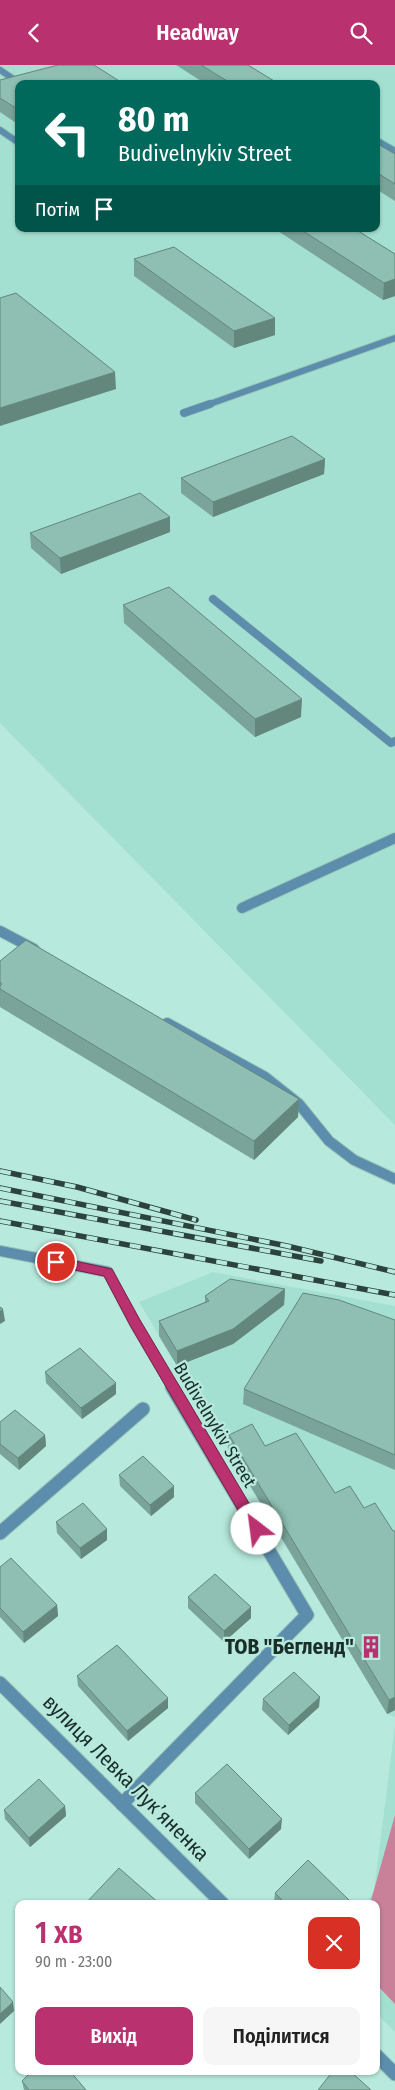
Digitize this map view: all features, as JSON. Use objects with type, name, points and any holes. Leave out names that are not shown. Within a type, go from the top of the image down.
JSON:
[{"type":"street","points":[[0,70],[15,80]]},
{"type":"street","points":[[0,130],[15,140]]},
{"type":"street","points":[[380,142],[394,150]]},
{"type":"street","points":[[184,413],[395,338]]},
{"type":"street","points":[[213,599],[391,743],[395,741]]},
{"type":"street","points":[[242,908],[395,838]]},
{"type":"street","points":[[0,931],[40,953]]},
{"type":"street","points":[[162,1019],[265,1077],[299,1104],[330,1141],[354,1160],[395,1179]]},
{"type":"street","name":"Budivelnykiv Street","points":[[0,1251],[108,1272],[140,1332],[307,1615],[122,1804]]},
{"type":"street","points":[[0,1533],[143,1409]]},
{"type":"street","name":"вулиця Левка Лукʼяненка","points":[[0,1683],[219,1900]]},
{"type":"street","points":[[380,2059],[395,2073]]},
{"type":"shaded area","points":[[0,65],[395,65],[395,1125],[0,723]]},
{"type":"shaded area","points":[[213,1272],[395,1306],[395,1717],[387,1714],[139,1302]]},
{"type":"shaded area","points":[[395,1725],[395,2032],[380,2017],[380,1900],[368,1900],[374,1891]]},
{"type":"shaded area","points":[[395,1815],[395,2004],[380,1988],[380,1900],[371,1900]]},
{"type":"building","points":[[58,65],[94,65],[118,80],[15,80],[15,107],[0,98],[0,80]]},
{"type":"building","points":[[201,65],[248,65],[272,80],[225,80]]},
{"type":"building","points":[[380,145],[395,154],[395,184],[380,175]]},
{"type":"building","points":[[305,232],[360,232],[395,254],[395,279],[384,283]]},
{"type":"building","points":[[174,247],[275,318],[234,331],[134,259]]},
{"type":"building","points":[[16,293],[115,372],[0,408],[0,298]]},
{"type":"building","points":[[292,436],[325,459],[213,502],[181,478]]},
{"type":"building","points":[[140,493],[170,517],[60,558],[30,533]]},
{"type":"building","points":[[169,587],[302,699],[255,719],[123,605]]},
{"type":"building","points":[[26,940],[299,1099],[254,1141],[0,989],[2,984],[0,982],[0,961]]},
{"type":"building","points":[[230,1279],[285,1289],[233,1329],[177,1351],[159,1321],[209,1301],[205,1296]]},
{"type":"building","points":[[303,1293],[339,1300],[395,1320],[395,1455],[244,1389]]},
{"type":"building","points":[[80,1348],[116,1383],[81,1408],[45,1372]]},
{"type":"building","points":[[15,1410],[45,1435],[18,1458],[0,1444],[0,1422]]},
{"type":"building","points":[[252,1424],[265,1446],[296,1433],[335,1493],[350,1486],[364,1508],[375,1503],[393,1531],[395,1531],[395,1697],[389,1700],[229,1435]]},
{"type":"building","points":[[143,1456],[174,1486],[150,1505],[119,1475]]},
{"type":"building","points":[[83,1503],[107,1529],[80,1548],[56,1522]]},
{"type":"building","points":[[11,1558],[57,1605],[23,1632],[0,1608],[0,1567]]},
{"type":"building","points":[[215,1574],[251,1607],[224,1631],[188,1597]]},
{"type":"building","points":[[117,1645],[168,1698],[127,1731],[77,1676]]},
{"type":"building","points":[[294,1672],[320,1697],[289,1725],[263,1699]]},
{"type":"building","points":[[227,1764],[282,1819],[249,1849],[195,1793]]},
{"type":"building","points":[[39,1779],[65,1806],[29,1838],[4,1810]]},
{"type":"building","points":[[308,1860],[349,1900],[282,1900],[275,1893]]},
{"type":"building","points":[[119,1868],[155,1900],[89,1900]]},
{"type":"building","points":[[0,1987],[13,2002],[0,2014]]},
{"type":"building","points":[[28,2075],[73,2075],[86,2090],[29,2090],[22,2081]]},
{"type":"building","points":[[330,2075],[354,2075],[371,2090],[318,2090]]},
{"type":"railway","points":[[0,1171],[77,1187],[196,1220]]},
{"type":"railway","points":[[0,1188],[287,1246],[395,1272]]},
{"type":"railway","points":[[0,1201],[321,1261]]},
{"type":"railway","points":[[0,1221],[395,1295]]},
{"type":"place","name":"ТОВ \"Бегленд\"","points":[[371,1647]]},
{"type":"route","points":[[56,1262],[108,1272],[135,1323],[257,1529]]}]
